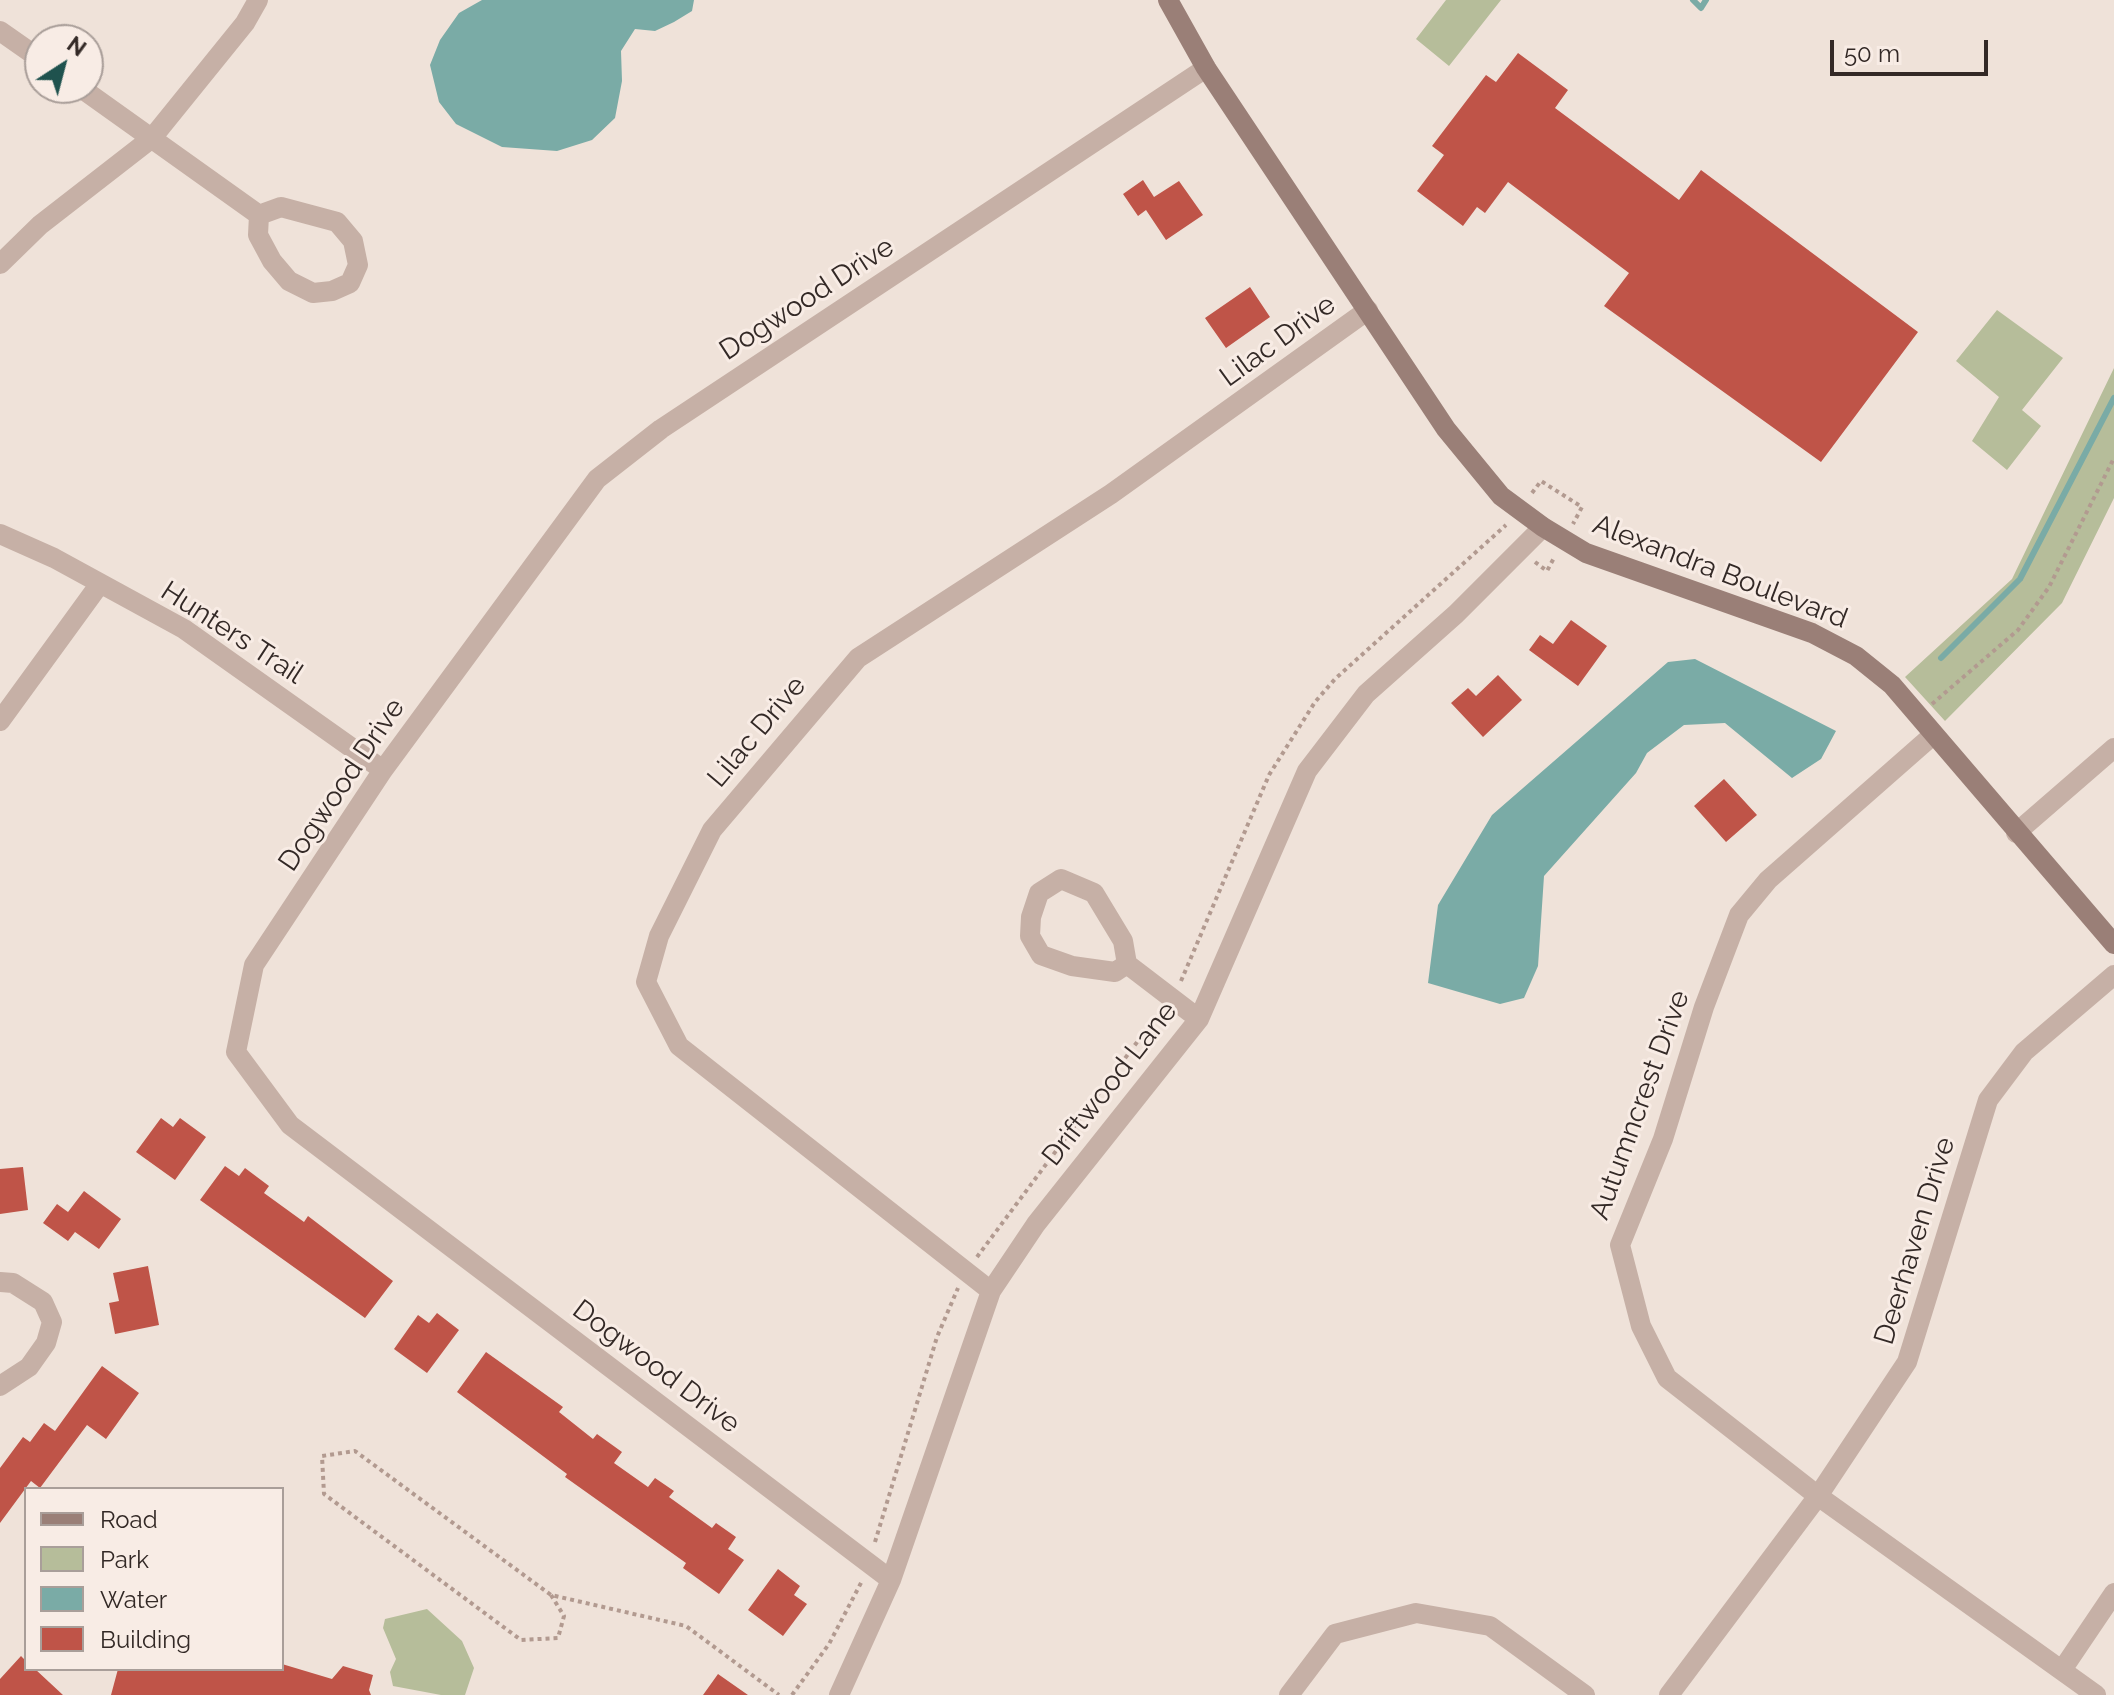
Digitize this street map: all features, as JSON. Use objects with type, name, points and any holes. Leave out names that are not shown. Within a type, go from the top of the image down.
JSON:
[{"type":"street","points":[[0,264],[40,225],[152,138],[245,23],[258,0]]},
{"type":"street","name":"Alexandra Boulevard","points":[[1168,0],[1206,68],[1446,429],[1501,496],[1586,553],[1812,633],[1856,656],[1892,685],[2114,944]]},
{"type":"street","points":[[0,31],[24,48]]},
{"type":"street","name":"Dogwood Drive","points":[[891,1580],[290,1125],[236,1052],[254,965],[383,770],[597,479],[661,429],[1206,68]]},
{"type":"street","points":[[104,104],[259,215]]},
{"type":"street","points":[[281,207],[337,222],[353,241],[358,265],[350,283],[332,291],[313,293],[289,281],[272,261],[258,235],[259,215],[281,207]]},
{"type":"street","name":"Lilac Drive","points":[[991,1291],[679,1046],[646,982],[659,936],[712,830],[858,658],[1111,494],[1368,310]]},
{"type":"street","name":"Driftwood Lane","points":[[839,1695],[891,1580],[991,1291],[1036,1224],[1199,1019],[1307,771],[1366,694],[1456,614],[1543,527]]},
{"type":"street","name":"Hunters Trail","points":[[0,534],[54,558],[184,629],[383,770]]},
{"type":"street","points":[[0,721],[99,585]]},
{"type":"street","name":"Autumncrest Drive","points":[[1933,735],[1768,880],[1739,915],[1704,1007],[1663,1139],[1620,1245],[1641,1326],[1667,1378],[1818,1496],[2096,1695]]},
{"type":"street","points":[[2016,833],[2114,748]]},
{"type":"street","points":[[1127,964],[1115,972],[1072,966],[1041,955],[1030,936],[1031,917],[1039,893],[1061,879],[1094,893],[1123,941],[1127,964],[1199,1019]]},
{"type":"street","name":"Deerhaven Drive","points":[[1669,1695],[1818,1496],[1907,1362],[1988,1100],[2024,1052],[2114,975]]},
{"type":"street","points":[[0,1282],[13,1283],[43,1302],[52,1322],[46,1343],[29,1367],[0,1386]]},
{"type":"street","points":[[2062,1670],[2114,1593]]},
{"type":"street","points":[[1289,1695],[1335,1634],[1416,1613],[1490,1626],[1585,1695]]},
{"type":"path","points":[[1918,716],[2018,630],[2049,587],[2114,458]]},
{"type":"path","points":[[792,1695],[829,1644],[870,1563],[937,1337],[967,1272],[1170,997],[1194,957],[1269,775],[1315,702],[1335,679],[1498,535]]},
{"type":"path","points":[[551,1595],[564,1616],[558,1638],[521,1640],[324,1494],[322,1456],[355,1451],[551,1595],[686,1626],[779,1695]]},
{"type":"green space","points":[[1446,0],[1501,0],[1449,66],[1416,39]]},
{"type":"green space","points":[[1997,310],[2063,358],[2022,410],[2041,426],[2007,470],[1972,441],[1999,397],[1956,361]]},
{"type":"green space","points":[[2114,368],[2114,498],[2062,603],[1945,721],[1905,677],[2012,579]]},
{"type":"green space","points":[[427,1609],[462,1641],[474,1668],[465,1695],[441,1695],[393,1686],[390,1672],[396,1659],[383,1628],[385,1619]]},
{"type":"water","points":[[482,0],[694,0],[692,11],[674,22],[655,31],[635,29],[621,51],[622,81],[615,118],[592,140],[557,151],[502,147],[456,124],[439,102],[430,65],[440,40],[459,13]]},
{"type":"water","points":[[1695,659],[1836,731],[1821,759],[1792,778],[1725,723],[1684,725],[1647,753],[1636,773],[1544,876],[1538,966],[1524,998],[1500,1004],[1428,983],[1438,905],[1492,815],[1668,662]]},
{"type":"building","points":[[1518,53],[1568,90],[1555,108],[1679,200],[1701,170],[1918,332],[1821,462],[1604,306],[1629,273],[1508,182],[1485,213],[1477,207],[1463,226],[1417,191],[1444,155],[1432,146],[1486,75],[1496,82]]},
{"type":"building","points":[[1143,180],[1154,197],[1179,181],[1203,215],[1166,240],[1146,210],[1138,216],[1123,194]]},
{"type":"building","points":[[1250,287],[1270,317],[1226,348],[1205,318]]},
{"type":"building","points":[[1571,620],[1607,646],[1578,686],[1529,650],[1540,635],[1553,644]]},
{"type":"building","points":[[1498,675],[1522,700],[1483,737],[1451,703],[1468,688],[1476,696]]},
{"type":"building","points":[[1724,779],[1757,815],[1726,842],[1694,806]]},
{"type":"building","points":[[161,1118],[173,1127],[180,1118],[206,1137],[175,1180],[136,1152]]},
{"type":"building","points":[[225,1166],[239,1176],[245,1168],[269,1186],[264,1193],[304,1222],[308,1216],[393,1281],[365,1318],[200,1200]]},
{"type":"building","points":[[23,1167],[28,1210],[0,1214],[0,1169]]},
{"type":"building","points":[[84,1191],[121,1219],[99,1249],[75,1232],[68,1241],[43,1223],[57,1204],[68,1212]]},
{"type":"building","points":[[148,1266],[159,1325],[115,1334],[109,1303],[119,1301],[113,1273]]},
{"type":"building","points":[[437,1313],[459,1330],[427,1373],[394,1349],[418,1315],[429,1323]]},
{"type":"building","points":[[486,1352],[563,1407],[559,1412],[593,1439],[597,1434],[622,1452],[614,1463],[648,1487],[655,1478],[674,1491],[669,1497],[712,1528],[716,1523],[736,1537],[728,1549],[744,1560],[719,1594],[683,1568],[686,1563],[565,1477],[567,1474],[457,1392]]},
{"type":"building","points":[[102,1366],[139,1393],[106,1439],[87,1425],[41,1487],[31,1481],[24,1487],[0,1523],[0,1468],[23,1437],[30,1442],[44,1423],[55,1431]]},
{"type":"building","points":[[778,1569],[800,1586],[794,1595],[807,1604],[783,1636],[748,1610]]},
{"type":"building","points":[[21,1656],[24,1671],[37,1671],[63,1695],[0,1695],[0,1679]]},
{"type":"building","points":[[284,1665],[332,1679],[343,1666],[373,1675],[369,1690],[371,1695],[111,1695],[117,1671],[284,1671]]},
{"type":"building","points":[[718,1674],[748,1695],[703,1695]]},
{"type":"waterway","points":[[1693,0],[1701,8],[1706,0]]},
{"type":"waterway","points":[[1941,658],[2020,579],[2114,398]]}]
